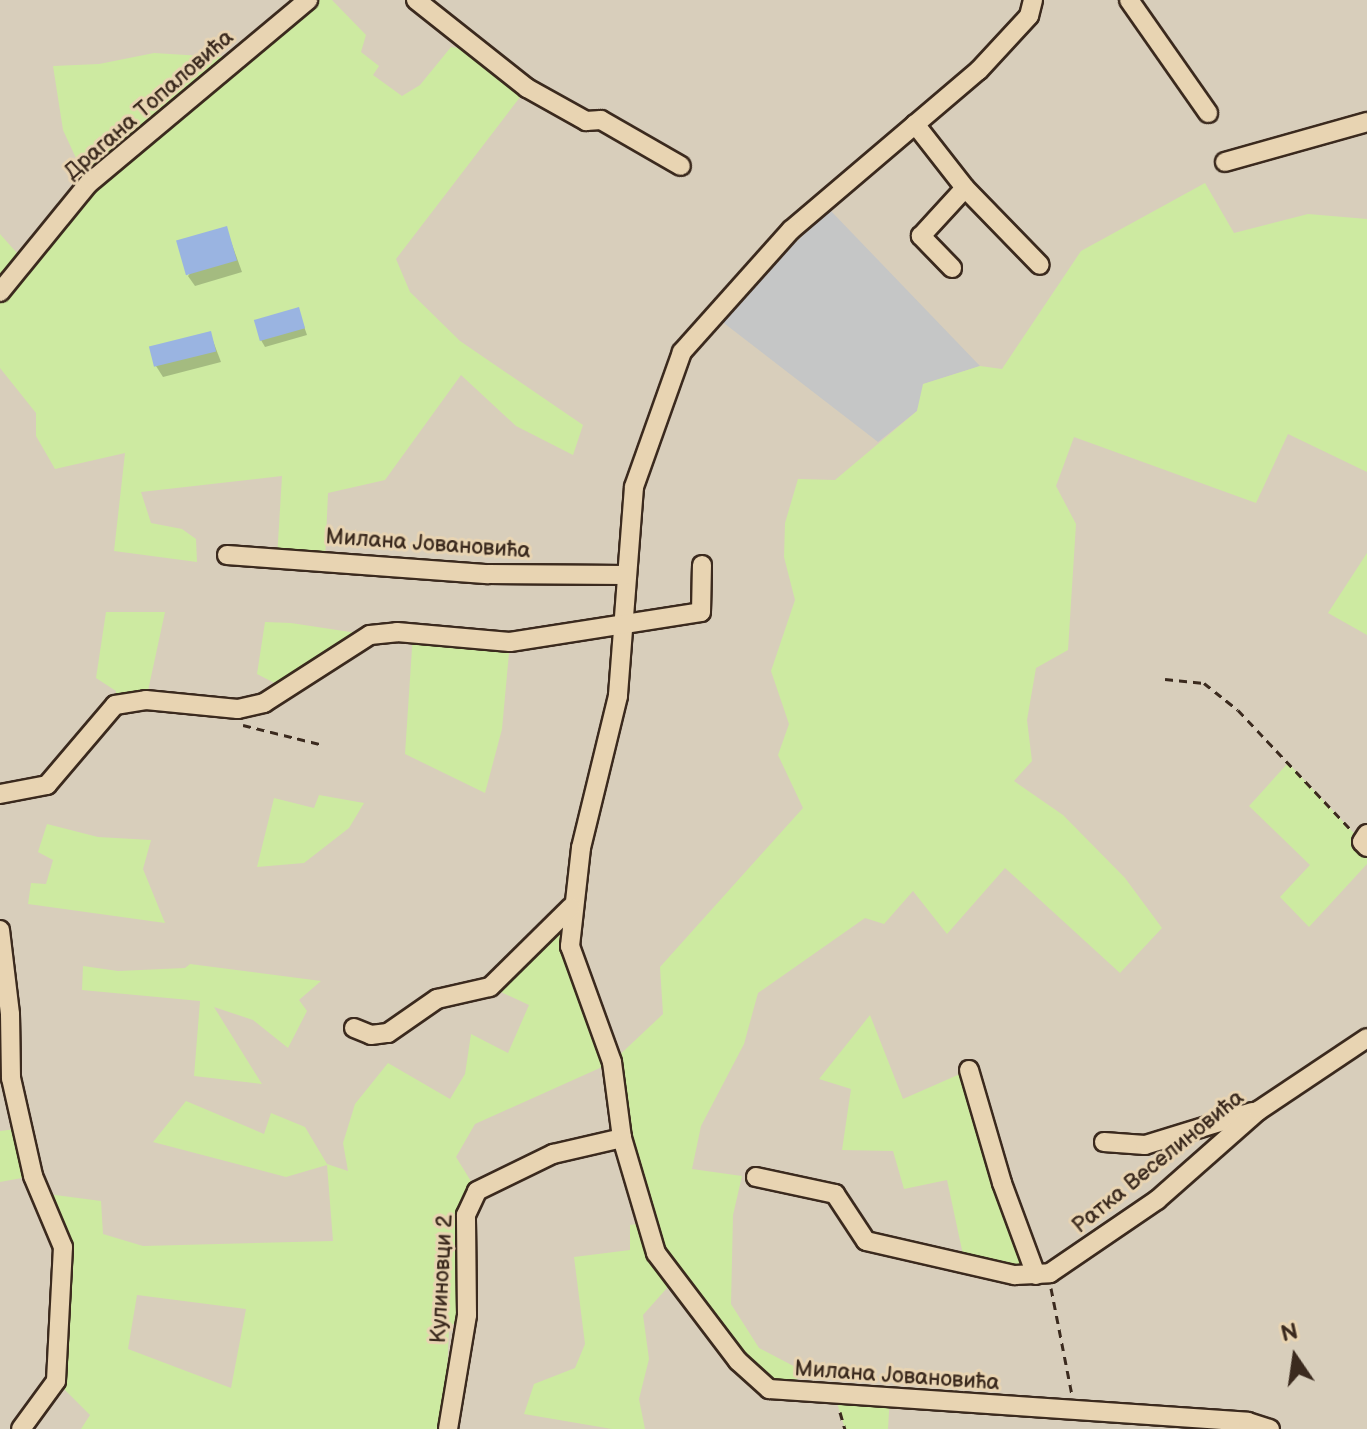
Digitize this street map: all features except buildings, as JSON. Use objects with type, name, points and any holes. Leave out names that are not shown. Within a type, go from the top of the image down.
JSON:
[{"type":"street","name":"Драгана Топаловића","points":[[0,292],[88,184],[308,0]]},
{"type":"street","points":[[416,0],[527,88],[586,121],[601,120],[681,166]]},
{"type":"street","name":"Милана Јовановића","points":[[1033,0],[1029,16],[979,70],[791,230],[682,352],[634,487],[618,696],[571,907],[570,946],[612,1062],[622,1138],[656,1253],[738,1361],[769,1389],[1076,1413],[1248,1422],[1270,1429]]},
{"type":"street","points":[[1129,0],[1208,113]]},
{"type":"street","points":[[1225,162],[1367,122]]},
{"type":"street","points":[[915,124],[965,188],[1040,265]]},
{"type":"street","points":[[952,268],[921,236],[965,188]]},
{"type":"street","name":"Милана Јовановића","points":[[227,555],[488,574],[625,575]]},
{"type":"street","points":[[0,794],[47,785],[115,705],[146,700],[238,709],[264,703],[370,635],[397,632],[510,642],[701,612],[702,565]]},
{"type":"street","points":[[354,1028],[371,1035],[388,1033],[437,999],[490,987],[571,907]]},
{"type":"street","points":[[0,930],[10,1014],[11,1078],[33,1176],[63,1247],[56,1381],[21,1429]]},
{"type":"street","name":"Ратка Веселиновића","points":[[1043,1274],[1157,1200],[1258,1111],[1367,1038]]},
{"type":"street","points":[[756,1177],[835,1194],[866,1241],[1015,1275],[1043,1274],[1002,1183],[969,1070]]},
{"type":"street","points":[[1104,1142],[1145,1145],[1258,1111]]},
{"type":"street","name":"Кулиновци 2","points":[[448,1429],[467,1315],[466,1215],[477,1191],[553,1154],[622,1138]]},
{"type":"path","points":[[1165,679],[1204,683],[1238,710],[1365,841]]},
{"type":"path","points":[[234,721],[324,745]]},
{"type":"path","points":[[1043,1274],[1076,1413]]},
{"type":"shaded area","points":[[830,210],[980,366],[924,384],[917,411],[878,442],[716,317]]},
{"type":"green space","points":[[308,0],[332,0],[366,35],[361,52],[379,66],[373,75],[402,96],[420,85],[451,47],[476,50],[527,88],[396,259],[410,292],[460,341],[583,425],[573,455],[516,426],[461,375],[385,480],[328,493],[325,561],[277,558],[282,476],[141,492],[151,523],[182,529],[196,539],[197,562],[114,551],[125,453],[55,469],[36,436],[36,413],[0,368],[0,234],[25,262],[88,184],[63,130],[53,66],[99,64],[154,53],[219,57],[254,47]]},
{"type":"green space","points":[[1205,183],[1234,233],[1308,214],[1367,219],[1367,472],[1288,434],[1256,503],[1074,437],[1056,486],[1076,524],[1068,650],[1036,668],[1027,720],[1032,761],[1014,781],[1063,815],[1125,878],[1162,928],[1120,973],[1005,868],[947,934],[913,891],[884,924],[865,918],[758,993],[744,1044],[701,1126],[692,1169],[742,1176],[733,1215],[731,1304],[759,1348],[803,1371],[787,1392],[769,1389],[675,1279],[643,1315],[649,1359],[639,1399],[645,1429],[612,1429],[524,1414],[534,1384],[575,1368],[585,1344],[574,1257],[630,1250],[630,1225],[644,1223],[611,1063],[475,1124],[456,1157],[477,1191],[466,1215],[467,1315],[449,1327],[445,1429],[81,1429],[90,1415],[56,1381],[63,1247],[40,1193],[101,1201],[103,1234],[143,1246],[333,1241],[327,1165],[286,1177],[153,1142],[186,1101],[264,1134],[271,1113],[305,1127],[327,1164],[348,1171],[343,1143],[355,1104],[388,1063],[450,1099],[465,1074],[471,1034],[508,1053],[529,1005],[490,987],[571,907],[570,946],[612,1062],[663,1014],[660,967],[803,808],[778,755],[789,724],[771,671],[795,600],[784,557],[785,523],[798,479],[835,480],[917,411],[923,384],[980,366],[1002,369],[1081,251]],"holes":[[[137,1295],[246,1309],[231,1388],[128,1349]]]},
{"type":"green space","points":[[1367,553],[1367,635],[1328,613]]},
{"type":"green space","points":[[106,612],[165,612],[146,700],[115,705],[116,691],[96,678]]},
{"type":"green space","points":[[265,622],[370,635],[288,690],[257,674]]},
{"type":"green space","points":[[413,633],[510,642],[502,729],[485,793],[405,754]]},
{"type":"green space","points":[[1288,763],[1367,847],[1367,864],[1309,927],[1280,897],[1310,865],[1249,806]]},
{"type":"green space","points":[[319,795],[364,803],[349,828],[304,863],[257,867],[274,798],[314,808]]},
{"type":"green space","points":[[47,824],[98,837],[151,840],[143,869],[165,923],[28,904],[31,883],[46,884],[53,860],[38,852]]},
{"type":"green space","points":[[190,964],[321,981],[299,1000],[307,1011],[288,1048],[253,1020],[214,1007],[262,1084],[194,1076],[200,1001],[82,990],[83,966],[118,971],[185,968]]},
{"type":"green space","points":[[870,1015],[903,1099],[969,1070],[1036,1275],[965,1264],[947,1180],[904,1189],[893,1151],[842,1150],[851,1089],[819,1079]]},
{"type":"green space","points":[[24,1128],[33,1176],[0,1182],[0,1131]]},
{"type":"green space","points":[[834,1393],[890,1395],[888,1429],[845,1429]]}]
